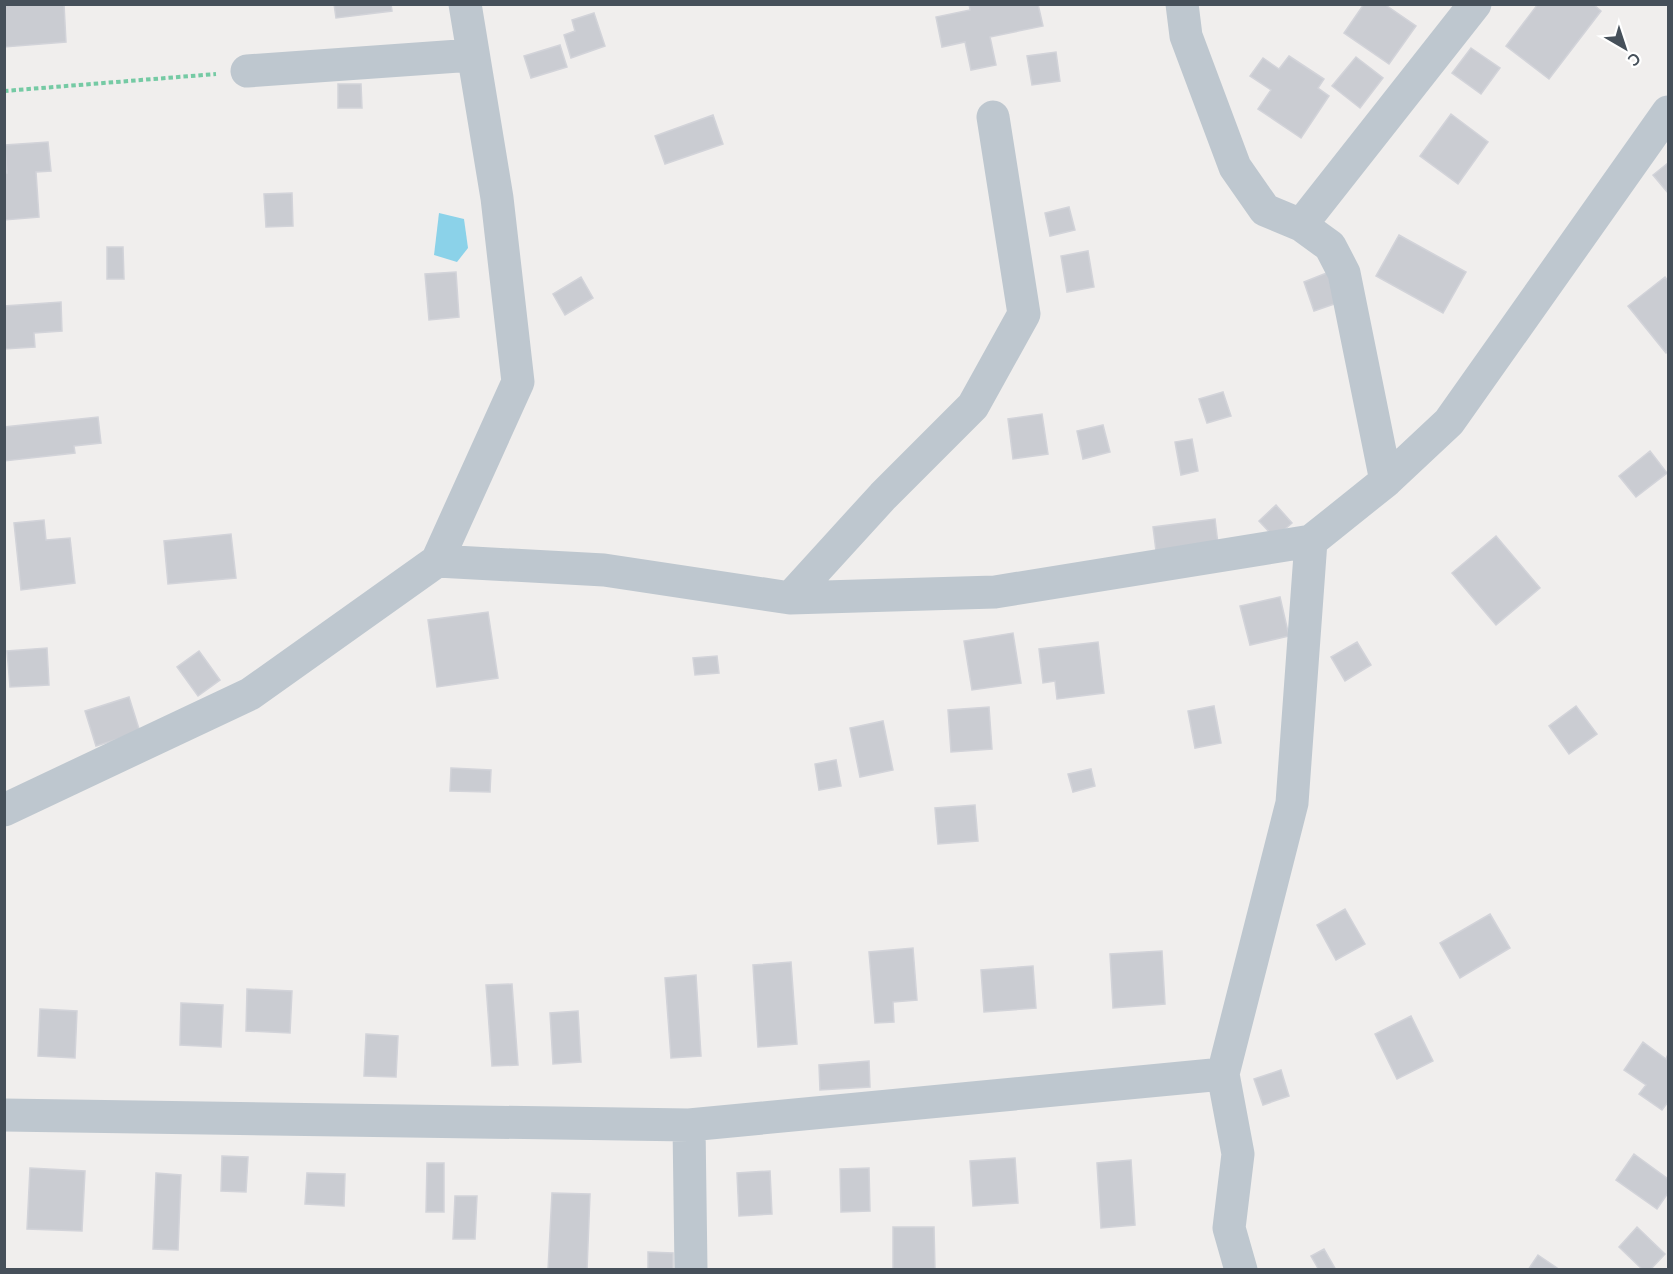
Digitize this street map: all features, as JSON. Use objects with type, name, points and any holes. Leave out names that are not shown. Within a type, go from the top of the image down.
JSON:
[{"type":"street","points":[[4,810],[250,694],[437,561],[518,382],[497,198],[465,4]]},
{"type":"street","points":[[1182,4],[1186,36],[1235,167],[1265,210],[1301,225],[1330,246],[1344,273],[1386,482]]},
{"type":"street","points":[[1301,225],[1475,4]]},
{"type":"street","points":[[247,71],[473,55]]},
{"type":"street","points":[[437,561],[604,570],[790,598],[995,592],[1311,541],[1386,482],[1449,422],[1668,112]]},
{"type":"street","points":[[790,598],[883,496],[973,406],[1024,314],[993,117]]},
{"type":"street","points":[[1241,1269],[1229,1228],[1238,1154],[1223,1074],[1292,803],[1311,541]]},
{"type":"street","points":[[4,1115],[689,1125],[1223,1074]]},
{"type":"street","points":[[689,1125],[691,1269]]},
{"type":"path","points":[[4,91],[247,71]]},
{"type":"water","points":[[439,213],[464,219],[468,248],[457,262],[434,255]]},
{"type":"building","points":[[4,4],[64,4],[66,42],[4,47]]},
{"type":"building","points":[[334,4],[391,4],[392,11],[336,18]]},
{"type":"building","points":[[969,4],[1038,4],[1043,26],[990,37],[996,65],[971,70],[965,42],[942,47],[936,17],[970,10]]},
{"type":"building","points":[[1364,4],[1384,4],[1416,26],[1389,64],[1344,33]]},
{"type":"building","points":[[1538,4],[1593,4],[1601,11],[1549,79],[1506,46]]},
{"type":"building","points":[[594,13],[605,46],[571,58],[564,35],[575,31],[572,20]]},
{"type":"building","points":[[560,45],[567,67],[531,78],[524,56]]},
{"type":"building","points":[[1471,48],[1500,68],[1481,94],[1452,73]]},
{"type":"building","points":[[1056,52],[1060,81],[1032,85],[1027,56]]},
{"type":"building","points":[[1289,56],[1324,79],[1318,88],[1329,96],[1301,138],[1258,109],[1271,90],[1250,76],[1263,58],[1279,69]]},
{"type":"building","points":[[1356,57],[1383,78],[1360,108],[1332,86]]},
{"type":"building","points":[[338,84],[361,84],[362,108],[338,108]]},
{"type":"building","points":[[1451,114],[1488,142],[1458,184],[1420,156]]},
{"type":"building","points":[[713,115],[723,144],[665,164],[655,136]]},
{"type":"building","points":[[48,142],[51,171],[36,172],[39,217],[4,220],[4,173],[7,173],[5,145]]},
{"type":"building","points":[[1668,163],[1668,193],[1653,175]]},
{"type":"building","points":[[292,193],[293,226],[266,227],[264,194]]},
{"type":"building","points":[[1069,207],[1075,230],[1050,236],[1045,213]]},
{"type":"building","points":[[1399,235],[1466,272],[1443,313],[1376,276]]},
{"type":"building","points":[[107,247],[123,247],[124,279],[107,279]]},
{"type":"building","points":[[1088,251],[1094,287],[1067,292],[1061,256]]},
{"type":"building","points":[[456,272],[459,317],[429,320],[425,274]]},
{"type":"building","points":[[1329,272],[1340,302],[1314,311],[1304,282]]},
{"type":"building","points":[[581,277],[593,298],[565,315],[553,294]]},
{"type":"building","points":[[1665,277],[1668,281],[1668,350],[1666,353],[1628,306]]},
{"type":"building","points":[[61,302],[62,331],[34,333],[35,347],[4,349],[4,306]]},
{"type":"building","points":[[1223,392],[1231,416],[1207,423],[1199,399]]},
{"type":"building","points":[[1042,414],[1048,454],[1013,459],[1008,419]]},
{"type":"building","points":[[98,417],[101,443],[74,446],[75,453],[4,461],[4,427]]},
{"type":"building","points":[[1103,425],[1110,452],[1083,459],[1077,431]]},
{"type":"building","points":[[1192,439],[1198,471],[1181,475],[1175,442]]},
{"type":"building","points":[[1650,451],[1667,473],[1636,497],[1619,476]]},
{"type":"building","points":[[1276,505],[1292,523],[1275,538],[1259,521]]},
{"type":"building","points":[[1215,519],[1218,544],[1156,551],[1153,527]]},
{"type":"building","points":[[44,520],[46,540],[70,538],[75,583],[21,590],[14,523]]},
{"type":"building","points":[[231,534],[236,578],[168,584],[164,541]]},
{"type":"building","points":[[1496,536],[1540,588],[1496,625],[1452,573]]},
{"type":"building","points":[[1280,597],[1289,636],[1250,645],[1240,606]]},
{"type":"building","points":[[488,612],[498,678],[437,687],[428,620]]},
{"type":"building","points":[[1013,633],[1021,683],[972,690],[964,641]]},
{"type":"building","points":[[1098,642],[1104,693],[1057,699],[1055,681],[1043,683],[1039,649]]},
{"type":"building","points":[[1357,642],[1371,665],[1345,681],[1331,657]]},
{"type":"building","points":[[47,648],[49,685],[10,687],[7,651]]},
{"type":"building","points":[[199,651],[220,680],[198,696],[177,667]]},
{"type":"building","points":[[717,656],[719,673],[695,675],[693,658]]},
{"type":"building","points":[[129,697],[140,732],[96,746],[85,711]]},
{"type":"building","points":[[1214,706],[1221,743],[1195,748],[1188,711]]},
{"type":"building","points":[[1576,706],[1597,734],[1569,754],[1549,726]]},
{"type":"building","points":[[989,707],[992,749],[951,752],[948,710]]},
{"type":"building","points":[[883,721],[893,770],[860,777],[850,728]]},
{"type":"building","points":[[836,760],[841,786],[819,790],[815,764]]},
{"type":"building","points":[[451,768],[491,770],[490,792],[450,791]]},
{"type":"building","points":[[1091,769],[1095,786],[1073,792],[1068,774]]},
{"type":"building","points":[[975,805],[978,841],[938,844],[935,808]]},
{"type":"building","points":[[1345,909],[1365,944],[1336,960],[1317,925]]},
{"type":"building","points":[[1490,914],[1510,948],[1460,978],[1440,943]]},
{"type":"building","points":[[913,948],[917,1000],[893,1002],[894,1022],[875,1023],[869,952]]},
{"type":"building","points":[[1162,951],[1165,1004],[1113,1008],[1110,954]]},
{"type":"building","points":[[791,962],[797,1044],[758,1047],[753,965]]},
{"type":"building","points":[[1033,966],[1036,1008],[984,1012],[981,970]]},
{"type":"building","points":[[696,975],[701,1056],[671,1058],[665,978]]},
{"type":"building","points":[[512,984],[518,1065],[492,1066],[486,985]]},
{"type":"building","points":[[247,989],[292,991],[290,1033],[246,1031]]},
{"type":"building","points":[[181,1003],[223,1005],[221,1047],[180,1045]]},
{"type":"building","points":[[40,1009],[77,1011],[75,1058],[38,1056]]},
{"type":"building","points":[[578,1011],[581,1062],[553,1064],[550,1013]]},
{"type":"building","points":[[1411,1016],[1433,1061],[1397,1079],[1375,1034]]},
{"type":"building","points":[[366,1034],[398,1036],[396,1077],[364,1076]]},
{"type":"building","points":[[1643,1042],[1666,1059],[1668,1054],[1668,1102],[1662,1110],[1639,1094],[1646,1085],[1624,1070]]},
{"type":"building","points":[[869,1061],[870,1087],[820,1090],[819,1065]]},
{"type":"building","points":[[1281,1070],[1289,1096],[1263,1105],[1254,1079]]},
{"type":"building","points":[[1634,1154],[1668,1179],[1668,1193],[1657,1209],[1616,1180]]},
{"type":"building","points":[[222,1156],[248,1157],[246,1192],[221,1191]]},
{"type":"building","points":[[1015,1158],[1018,1203],[973,1206],[970,1161]]},
{"type":"building","points":[[1131,1160],[1135,1225],[1101,1228],[1097,1163]]},
{"type":"building","points":[[427,1163],[444,1163],[444,1212],[426,1212]]},
{"type":"building","points":[[30,1168],[85,1171],[82,1231],[27,1229]]},
{"type":"building","points":[[869,1168],[870,1211],[841,1212],[840,1169]]},
{"type":"building","points":[[770,1171],[772,1214],[739,1216],[737,1173]]},
{"type":"building","points":[[156,1173],[181,1175],[178,1250],[153,1249]]},
{"type":"building","points":[[307,1173],[345,1174],[344,1206],[305,1204]]},
{"type":"building","points":[[552,1193],[590,1194],[587,1270],[548,1270]]},
{"type":"building","points":[[455,1196],[477,1196],[475,1239],[453,1239]]},
{"type":"building","points":[[893,1227],[934,1227],[935,1270],[893,1270]]},
{"type":"building","points":[[1637,1227],[1665,1254],[1650,1270],[1643,1270],[1619,1247]]},
{"type":"building","points":[[1324,1249],[1336,1270],[1319,1270],[1311,1256]]},
{"type":"building","points":[[648,1252],[673,1253],[673,1270],[648,1270]]},
{"type":"building","points":[[1538,1255],[1560,1270],[1528,1270]]}]
